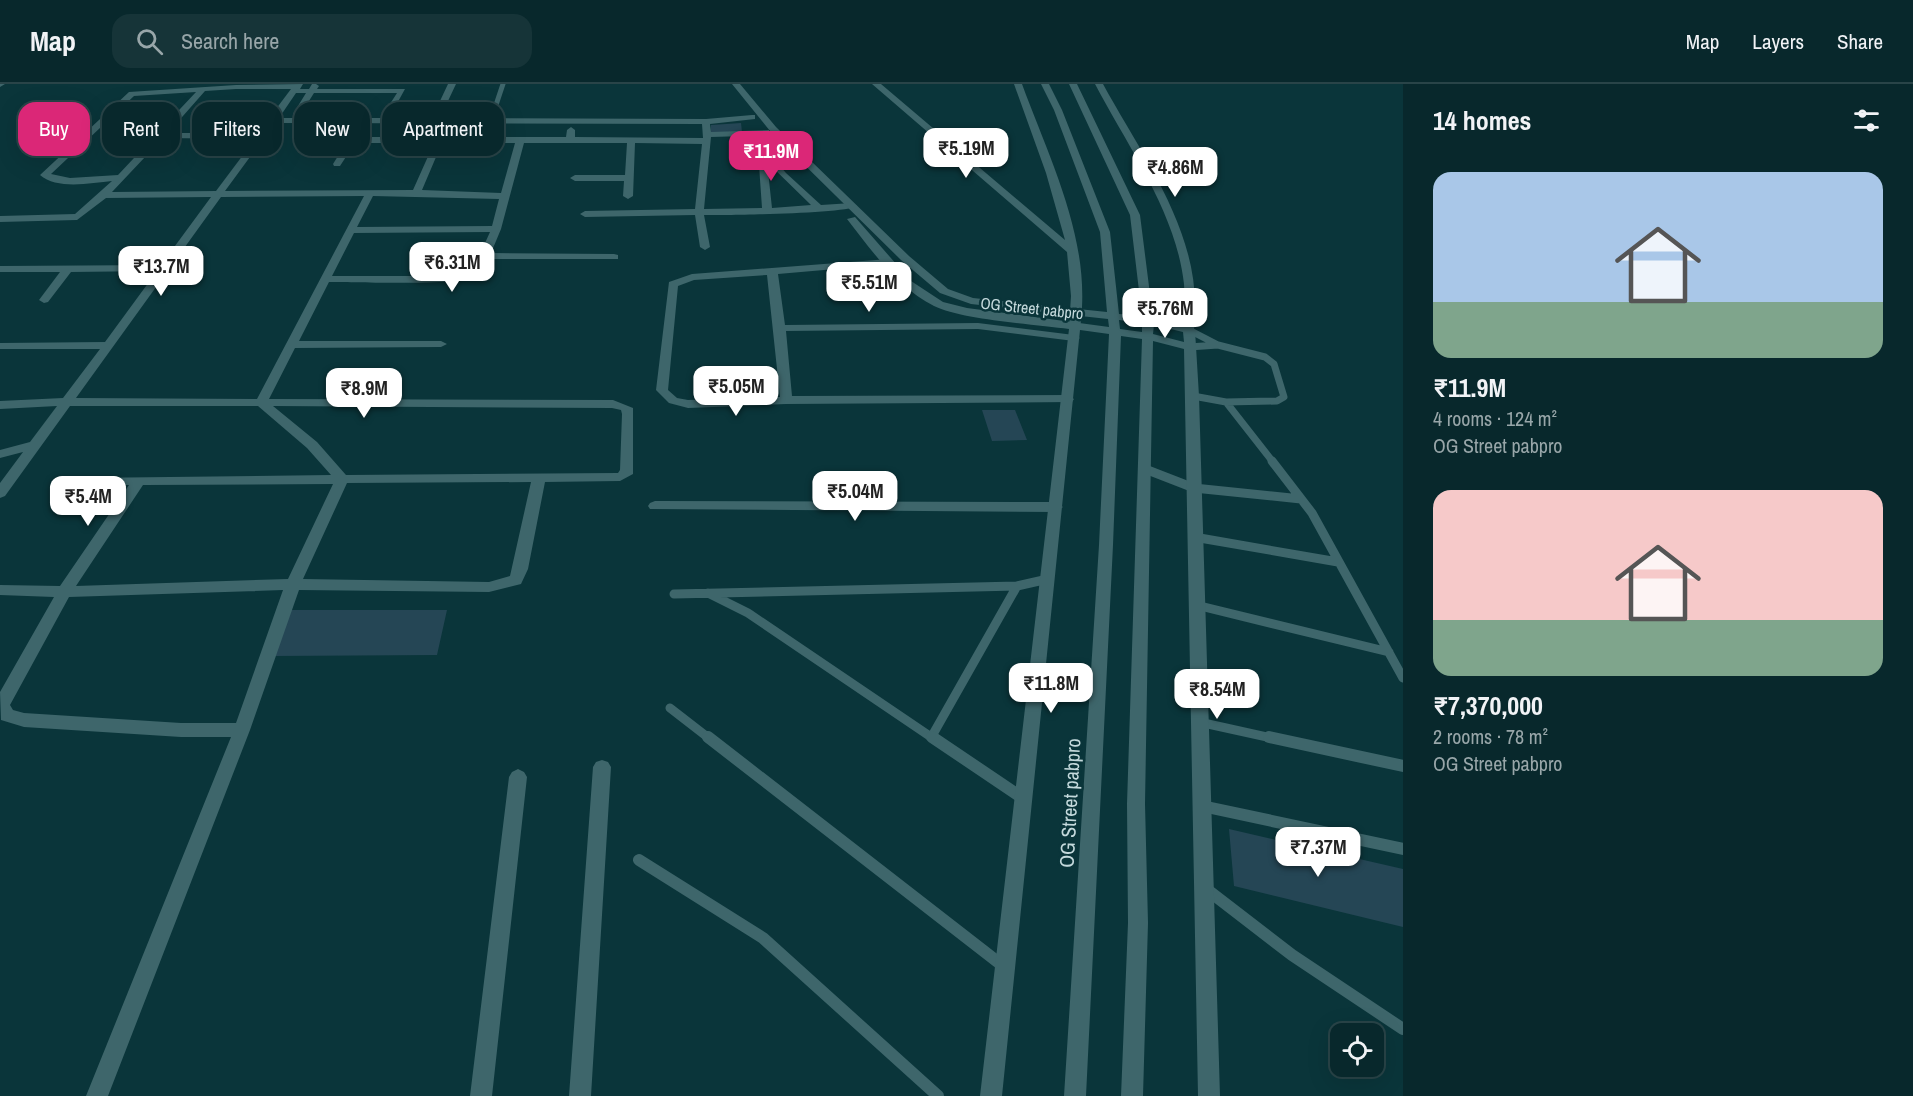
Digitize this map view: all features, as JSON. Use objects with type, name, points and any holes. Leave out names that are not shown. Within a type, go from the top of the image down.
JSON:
[{"type":"street","points":[[444,102],[452,84]]},
{"type":"street","name":"OG Street pabpro","points":[[724,84],[766,132],[847,207],[944,291],[971,301],[1076,326],[1114,324]]},
{"type":"street","name":"OG Street pabpro","points":[[736,84],[773,129],[847,207],[907,283],[939,304],[967,311],[1076,326],[1114,324],[1147,328]]},
{"type":"street","points":[[876,84],[1073,252]]},
{"type":"street","points":[[992,1096],[1076,326],[1073,252],[1056,186],[1018,84]]},
{"type":"street","points":[[1045,84],[1058,110],[1105,232],[1114,324]]},
{"type":"street","points":[[1073,84],[1135,216],[1147,328],[1136,804],[1138,923],[1132,1096]]},
{"type":"street","points":[[1099,84],[1165,209],[1180,246],[1189,283],[1209,1096]]},
{"type":"street","points":[[121,178],[63,180],[51,179],[45,175],[127,96],[141,92],[201,91],[223,86],[402,91],[395,102]]},
{"type":"street","points":[[282,107],[296,87]]},
{"type":"street","points":[[315,87],[298,115],[382,118]]},
{"type":"street","points":[[180,114],[201,91]]},
{"type":"street","points":[[504,120],[706,122],[752,117]]},
{"type":"street","points":[[570,140],[572,121]]},
{"type":"street","points":[[705,247],[699,213],[707,138],[706,122]]},
{"type":"street","points":[[504,140],[631,141],[707,138],[766,132]]},
{"type":"street","points":[[747,133],[819,208]]},
{"type":"street","points":[[326,279],[465,278],[476,275],[496,229],[520,140]]},
{"type":"street","points":[[628,196],[631,141]]},
{"type":"street","points":[[762,151],[767,211]]},
{"type":"street","points":[[0,219],[77,217],[104,195],[141,156]]},
{"type":"street","points":[[0,493],[246,156]]},
{"type":"street","points":[[337,164],[342,156]]},
{"type":"street","points":[[416,193],[432,156]]},
{"type":"street","points":[[574,178],[629,178]]},
{"type":"street","points":[[261,403],[370,193]]},
{"type":"street","points":[[104,195],[416,193],[504,196]]},
{"type":"street","points":[[585,214],[699,213],[847,207]]},
{"type":"street","points":[[351,230],[496,229]]},
{"type":"street","points":[[486,256],[614,257]]},
{"type":"street","points":[[890,262],[692,277],[673,284],[662,390],[676,403],[688,404],[786,400],[1068,399]]},
{"type":"street","points":[[0,269],[164,268]]},
{"type":"street","points":[[0,278],[13,269]]},
{"type":"street","points":[[44,300],[68,269]]},
{"type":"street","points":[[772,271],[780,328],[786,400]]},
{"type":"street","name":"OG Street pabpro","points":[[1075,1096],[1106,545],[1114,324]]},
{"type":"street","points":[[780,328],[1076,326]]},
{"type":"street","points":[[1147,328],[1189,338]]},
{"type":"street","points":[[1147,328],[1189,338]]},
{"type":"street","points":[[291,345],[441,344]]},
{"type":"street","points":[[0,346],[108,345]]},
{"type":"street","points":[[0,405],[66,402],[602,404],[627,408],[626,474],[595,477],[88,482]]},
{"type":"street","points":[[261,403],[312,445],[342,479]]},
{"type":"street","points":[[0,454],[35,445]]},
{"type":"street","points":[[0,590],[64,592],[293,584],[489,587],[516,580],[522,569],[539,477]]},
{"type":"street","points":[[97,1096],[242,730],[293,584],[342,479]]},
{"type":"street","points":[[139,481],[64,592],[1,705],[7,715],[24,720],[78,725],[242,730]]},
{"type":"street","points":[[655,506],[1056,507]]},
{"type":"street","points":[[580,1096],[602,767]]},
{"type":"street","points":[[481,1096],[518,777]]},
{"type":"lane","points":[[497,102],[503,84]]},
{"type":"lane","points":[[1189,338],[1218,345]]},
{"type":"lane","points":[[1189,338],[1265,357],[1275,364],[1284,397],[1277,400],[1226,402],[1193,396]]},
{"type":"lane","points":[[1226,402],[1301,499],[1403,678]]},
{"type":"lane","points":[[1145,469],[1194,488],[1301,499]]},
{"type":"lane","points":[[1194,537],[1338,562]]},
{"type":"lane","points":[[674,594],[1017,586],[1048,579]]},
{"type":"lane","points":[[932,736],[1017,586]]},
{"type":"lane","points":[[708,593],[748,613],[1024,799]]},
{"type":"lane","points":[[1196,605],[1389,652]]},
{"type":"lane","points":[[670,708],[1005,967]]},
{"type":"lane","points":[[1199,722],[1403,766]]},
{"type":"lane","points":[[1202,806],[1403,849]]},
{"type":"lane","points":[[639,860],[763,938],[938,1096]]},
{"type":"lane","points":[[1204,887],[1292,955],[1403,1029]]},
{"type":"building","points":[[741,123],[742,132],[711,132],[711,125]]},
{"type":"building","points":[[982,410],[1015,410],[1027,440],[992,441]]},
{"type":"building","points":[[289,610],[447,610],[437,655],[272,656]]},
{"type":"building","points":[[1229,829],[1403,869],[1403,927],[1234,886]]}]
